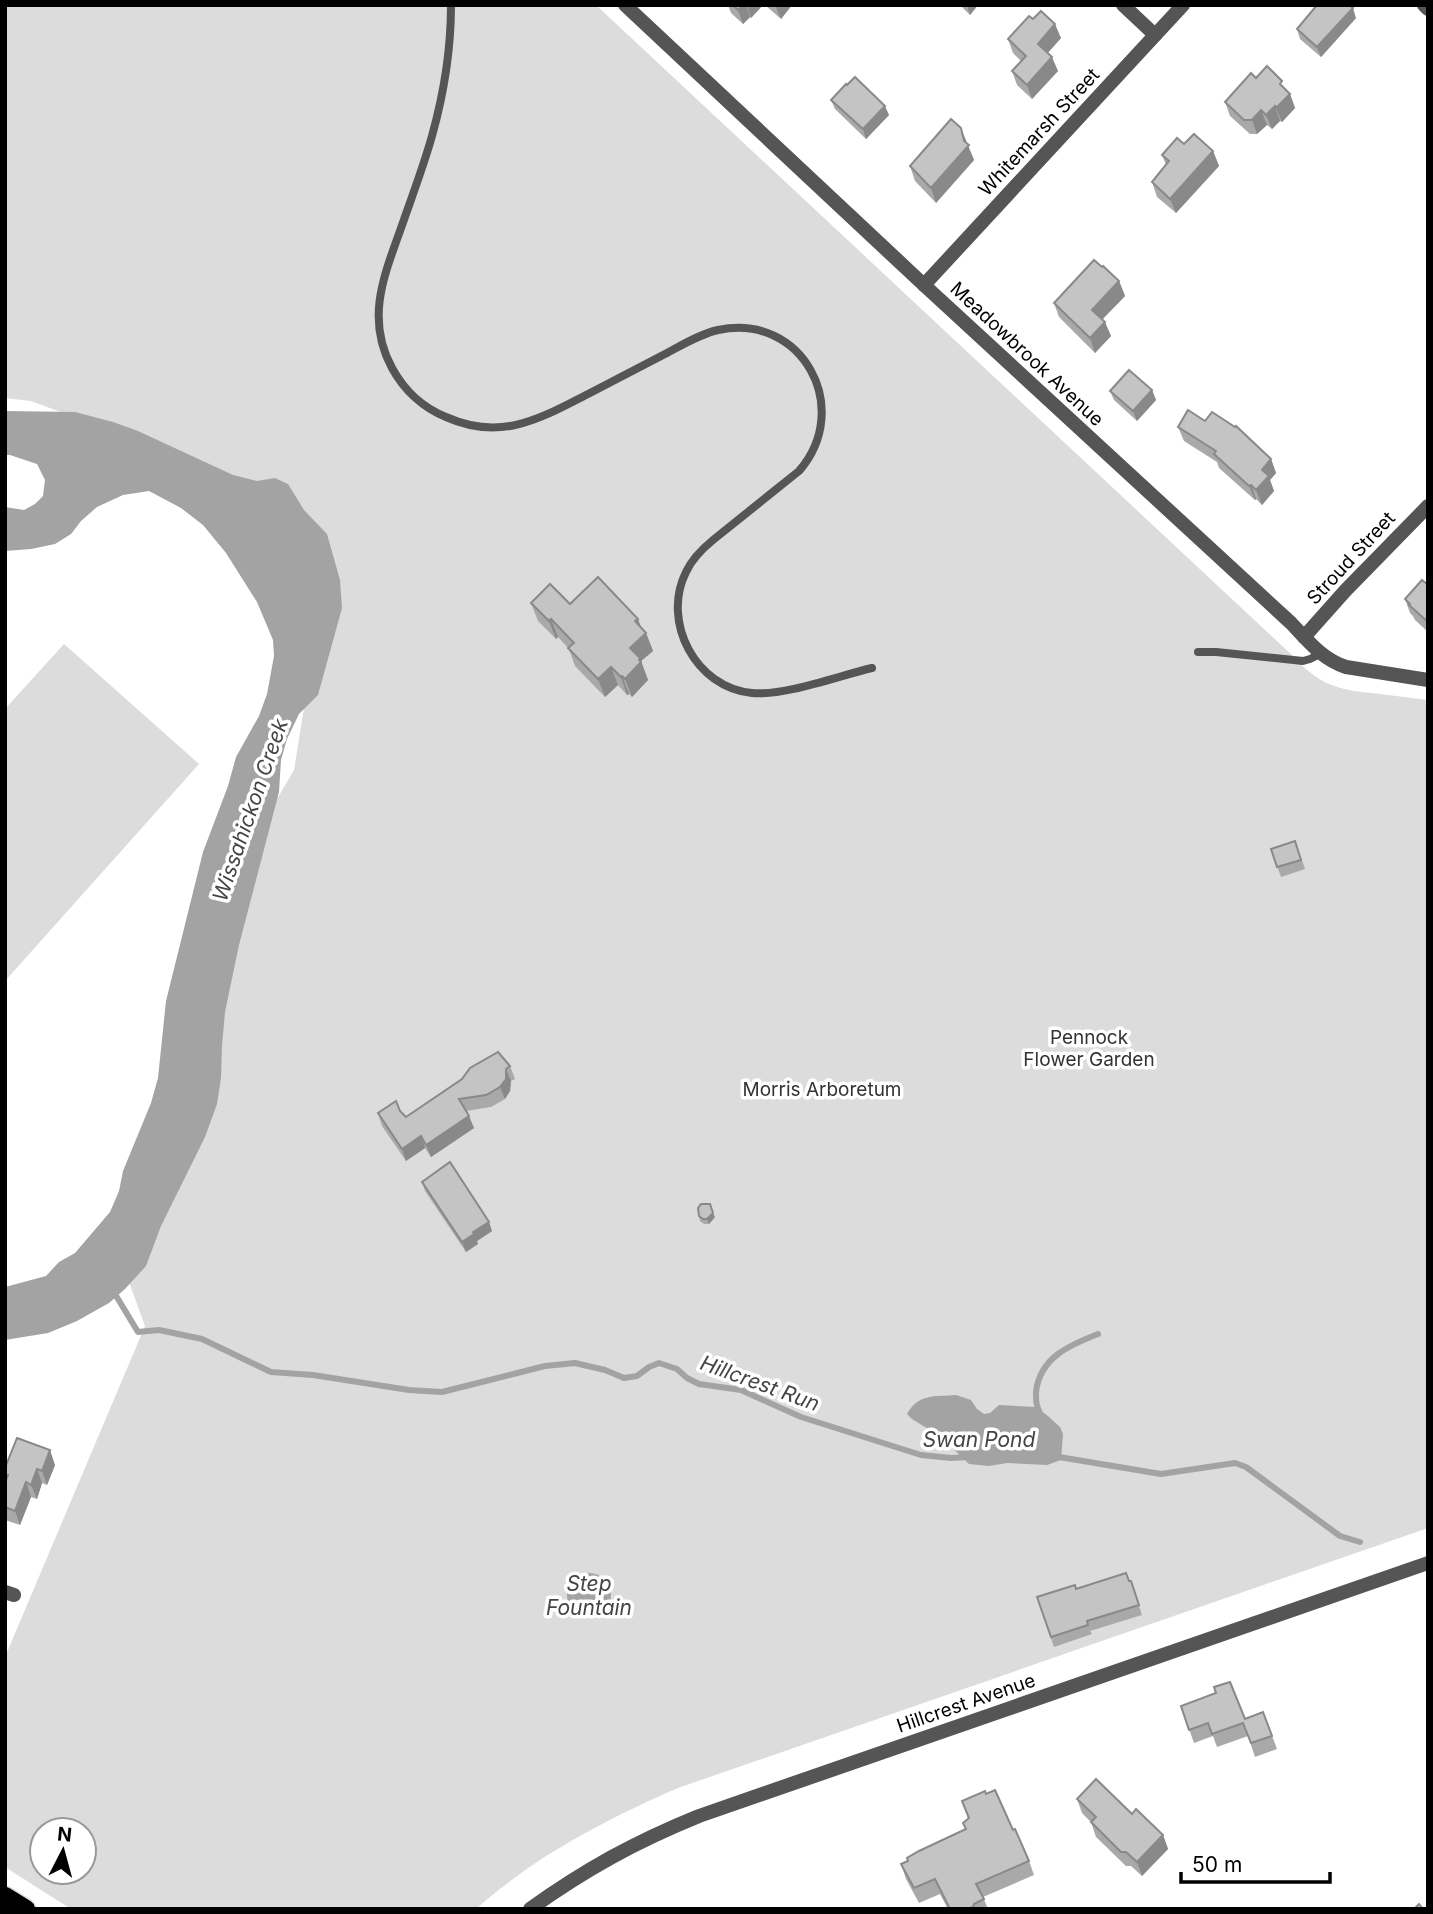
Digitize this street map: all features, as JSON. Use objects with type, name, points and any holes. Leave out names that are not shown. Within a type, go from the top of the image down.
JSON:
[{"type":"main road","points":[[5,1896],[26,1909]]},
{"type":"street","name":"Meadowbrook Avenue","points":[[625,5],[1320,653],[1333,663],[1346,667],[1428,680]]},
{"type":"street","points":[[1123,5],[1155,35]]},
{"type":"street","name":"Whitemarsh Street","points":[[924,285],[1183,5]]},
{"type":"street","name":"Stroud Street","points":[[1304,637],[1428,506]]},
{"type":"street","name":"Hillcrest Avenue","points":[[530,1909],[585,1871],[627,1848],[699,1816],[1428,1563]]},
{"type":"lane","points":[[451,5],[449,48],[441,104],[379,295],[378,322],[381,338],[384,351],[397,375],[412,395],[442,416],[475,426],[508,427],[522,425],[543,416],[690,341],[717,330],[730,328],[758,331],[785,342],[804,361],[818,385],[822,400],[819,439],[799,471],[713,540],[694,560],[685,573],[679,597],[682,634],[694,659],[711,678],[723,685],[750,693],[781,691],[872,668]]},
{"type":"lane","points":[[1198,652],[1303,661],[1320,653]]},
{"type":"green space","name":"Morris Arboretum","points":[[5,5],[596,5],[1312,674],[1329,684],[1349,690],[1428,700],[1428,1528],[678,1788],[572,1840],[522,1872],[476,1909],[71,1909],[35,1886],[98,1886],[98,1816],[28,1816],[28,1882],[5,1867],[5,1657],[145,1326],[129,1282],[222,893],[294,770],[313,652],[130,438],[31,401],[5,398]]},
{"type":"green space","points":[[64,644],[199,764],[5,981],[5,709]]},
{"type":"water","name":"Wissahickon Creek","points":[[5,411],[75,412],[138,431],[233,475],[257,481],[275,478],[288,484],[304,510],[327,534],[340,580],[342,608],[318,695],[299,714],[281,760],[279,792],[239,945],[225,1012],[217,1104],[205,1137],[161,1226],[146,1266],[109,1303],[77,1321],[48,1333],[5,1340],[5,1287],[46,1276],[59,1262],[75,1253],[110,1212],[119,1191],[123,1171],[151,1103],[158,1078],[166,1001],[203,852],[236,757],[259,716],[267,694],[274,656],[273,640],[257,602],[226,553],[203,525],[181,508],[149,491],[123,495],[97,507],[71,534],[55,544],[5,551],[5,507],[24,510],[35,504],[43,496],[45,480],[37,464],[5,455]]},
{"type":"water","name":"Swan Pond","points":[[956,1395],[971,1400],[984,1414],[990,1413],[999,1405],[1036,1407],[1060,1427],[1063,1434],[1061,1460],[1047,1465],[969,1464],[941,1437],[907,1414],[922,1399]]},
{"type":"water","name":"Step Fountain","points":[[589,1573],[598,1574],[605,1579],[610,1586],[610,1604],[605,1611],[598,1616],[589,1617],[580,1616],[573,1611],[568,1604],[567,1595],[568,1586],[573,1579],[580,1574]]},
{"type":"building","points":[[1317,5],[1349,5],[1353,8],[1317,47],[1297,29]]},
{"type":"building","points":[[1041,11],[1055,24],[1038,44],[1052,57],[1027,85],[1012,71],[1026,56],[1008,39],[1029,16],[1033,19]]},
{"type":"building","points":[[1267,66],[1290,94],[1266,115],[1261,110],[1252,120],[1244,120],[1225,102],[1251,73],[1256,78]]},
{"type":"building","points":[[855,77],[885,106],[863,129],[831,100]]},
{"type":"building","points":[[951,119],[961,128],[964,141],[969,145],[931,188],[910,166]]},
{"type":"building","points":[[1194,134],[1213,151],[1170,199],[1152,182],[1169,161],[1162,155],[1177,138],[1184,144]]},
{"type":"building","points":[[1094,260],[1119,281],[1092,310],[1105,322],[1090,338],[1054,303]]},
{"type":"building","points":[[1129,370],[1152,390],[1133,411],[1110,391]]},
{"type":"building","points":[[1188,410],[1205,421],[1212,412],[1236,426],[1271,459],[1262,470],[1269,476],[1256,490],[1214,454],[1216,451],[1178,427]]},
{"type":"building","points":[[598,577],[638,619],[635,621],[646,633],[630,648],[641,662],[625,679],[611,667],[598,679],[568,648],[574,643],[531,603],[550,584],[570,604]]},
{"type":"building","points":[[1422,580],[1428,585],[1428,622],[1405,599]]},
{"type":"building","points":[[1295,841],[1301,860],[1277,867],[1271,849]]},
{"type":"building","points":[[498,1052],[510,1066],[506,1069],[506,1079],[500,1087],[486,1095],[459,1099],[469,1116],[426,1145],[421,1136],[402,1149],[378,1113],[396,1101],[406,1117],[462,1079],[470,1068]]},
{"type":"building","points":[[450,1162],[489,1222],[462,1242],[422,1182]]},
{"type":"building","points":[[701,1204],[710,1204],[713,1213],[707,1219],[699,1216],[698,1208]]},
{"type":"building","points":[[17,1438],[50,1450],[42,1471],[37,1469],[31,1485],[26,1482],[15,1511],[5,1507],[5,1482],[8,1475],[5,1474],[5,1468]]},
{"type":"building","points":[[1126,1573],[1139,1605],[1087,1621],[1088,1625],[1051,1637],[1037,1597],[1075,1585],[1076,1589]]},
{"type":"building","points":[[1230,1682],[1245,1719],[1263,1712],[1272,1736],[1251,1743],[1243,1723],[1212,1734],[1208,1723],[1189,1730],[1181,1706],[1216,1693],[1214,1687]]},
{"type":"building","points":[[1096,1779],[1132,1814],[1136,1809],[1163,1835],[1137,1862],[1126,1852],[1121,1852],[1091,1822],[1096,1817],[1077,1799]]},
{"type":"building","points":[[995,1790],[1029,1861],[976,1884],[984,1899],[973,1907],[950,1909],[935,1879],[914,1888],[901,1864],[919,1851],[966,1829],[963,1823],[969,1818],[962,1801],[985,1791],[986,1794]]},
{"type":"waterway","name":"Hillcrest Run","points":[[111,1293],[115,1294],[138,1332],[159,1330],[202,1339],[271,1372],[442,1392],[545,1366],[575,1363],[624,1378],[637,1376],[659,1363],[677,1369],[699,1384],[741,1390],[801,1417],[921,1455],[968,1457]]},
{"type":"waterway","points":[[1040,1413],[1036,1392],[1043,1370],[1067,1348],[1098,1334]]},
{"type":"waterway","name":"Hillcrest Run","points":[[1053,1456],[1161,1474],[1235,1463],[1246,1467],[1340,1536],[1360,1542]]},
{"type":"park label","name":"Pennock Flower Garden","points":[[1089,1048]]}]
